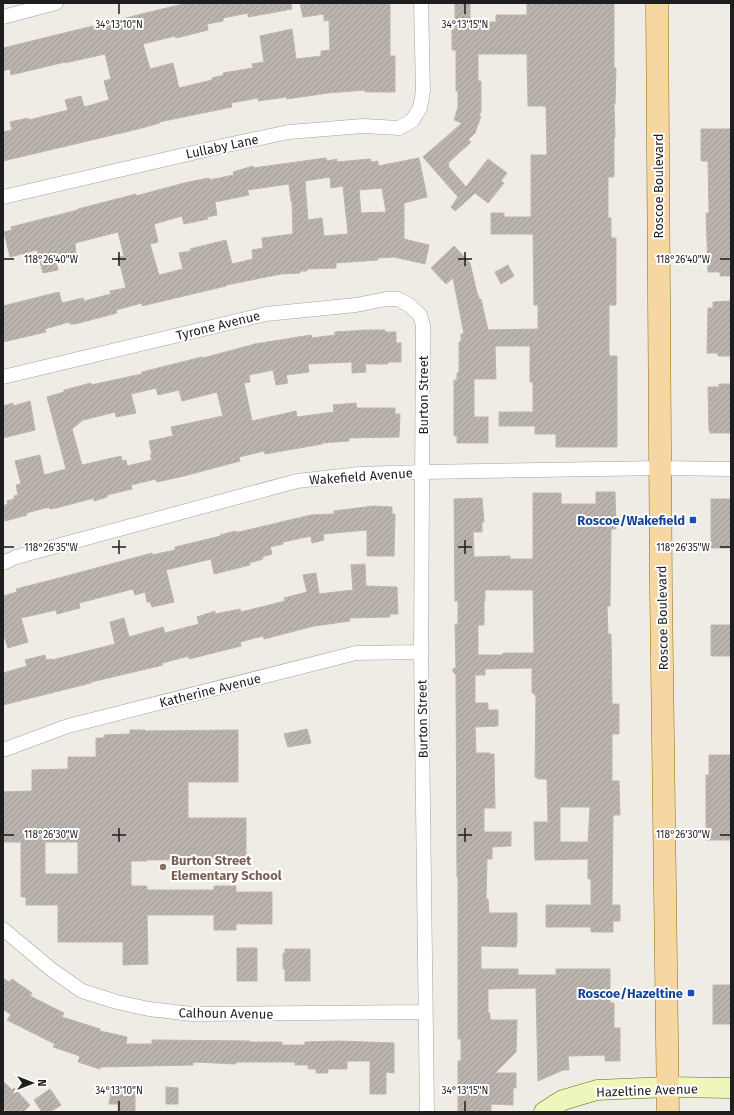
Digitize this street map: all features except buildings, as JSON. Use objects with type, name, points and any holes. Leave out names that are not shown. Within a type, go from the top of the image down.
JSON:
[{"type":"main road","name":"Roscoe Boulevard","points":[[657,3],[660,468],[668,1112]]},
{"type":"street","points":[[3,17],[56,3]]},
{"type":"street","name":"Lullaby Lane","points":[[3,197],[289,132],[363,126],[399,128],[412,121],[420,108],[423,91],[421,3]]},
{"type":"street","name":"Tyrone Avenue","points":[[3,377],[266,314],[356,305],[386,299],[398,299],[409,305],[420,315],[423,326]]},
{"type":"street","name":"Burton Street","points":[[423,326],[421,652],[426,1112]]},
{"type":"street","name":"Wakefield Avenue","points":[[3,563],[16,558],[297,482],[360,474],[423,472],[660,468],[731,469]]},
{"type":"street","name":"Katherine Avenue","points":[[3,750],[68,726],[356,653],[421,652]]},
{"type":"street","name":"Calhoun Avenue","points":[[3,929],[52,970],[82,991],[117,1002],[149,1009],[192,1014],[425,1012]]},
{"type":"street","name":"Hazeltine Avenue","points":[[544,1112],[563,1100],[597,1090],[668,1087],[731,1088]]},
{"type":"place","name":"Roscoe/Wakefield","points":[[693,520]]},
{"type":"place","name":"Burton Street Elementary School","points":[[163,867]]},
{"type":"place","name":"Roscoe/Hazeltine","points":[[691,993]]}]
